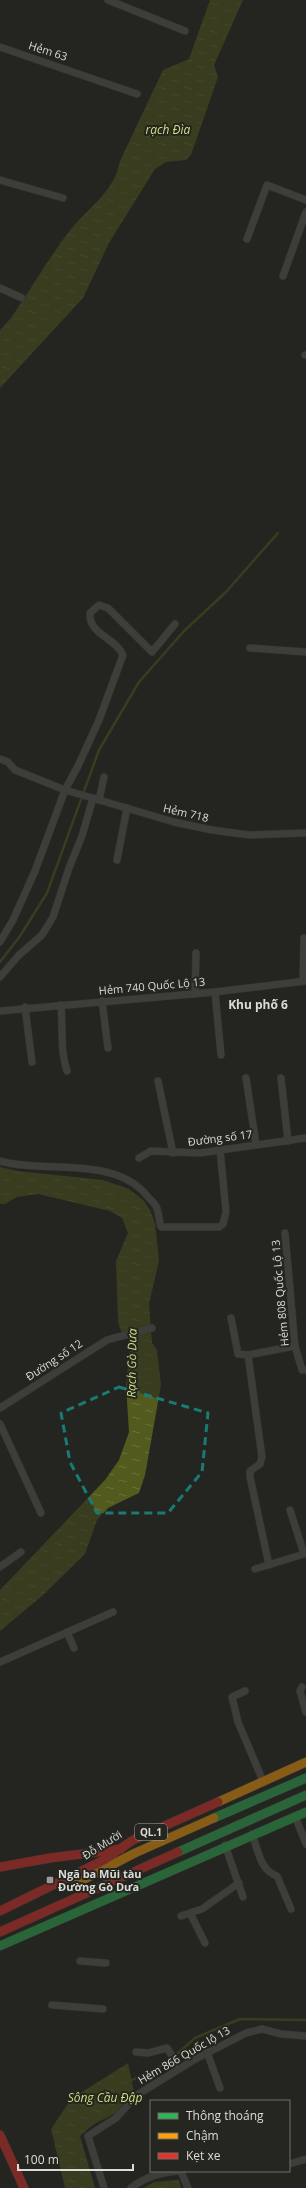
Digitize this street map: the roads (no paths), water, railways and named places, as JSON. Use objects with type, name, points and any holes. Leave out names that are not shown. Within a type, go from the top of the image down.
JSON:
[{"type":"main road","name":"Đỗ Mười","points":[[0,1911],[104,1860],[133,1840],[306,1762]]},
{"type":"main road","name":"QL.1","points":[[253,1798],[306,1772]]},
{"type":"main road","name":"QL.1","points":[[253,1798],[306,1778]]},
{"type":"main road","name":"QL.1","points":[[264,1816],[306,1795]]},
{"type":"main road","name":"Đỗ Mười","points":[[0,1918],[97,1874],[134,1854],[253,1798]]},
{"type":"main road","name":"QL.1","points":[[0,1932],[89,1894],[143,1867],[264,1816],[306,1801]]},
{"type":"main road","points":[[0,1946],[225,1845],[306,1812]]},
{"type":"main road","points":[[0,1867],[50,1858],[120,1849],[134,1854]]},
{"type":"main road","points":[[97,1874],[104,1860]]},
{"type":"main road","points":[[134,1886],[143,1867]]},
{"type":"main road","points":[[89,1894],[134,1886]]},
{"type":"main road","points":[[0,2135],[24,2188]]},
{"type":"street","points":[[108,0],[185,32]]},
{"type":"street","name":"Hẻm 63","points":[[0,47],[138,94]]},
{"type":"street","points":[[0,180],[63,198]]},
{"type":"street","points":[[247,239],[267,185],[306,200]]},
{"type":"street","points":[[283,276],[306,212]]},
{"type":"street","points":[[0,288],[22,298]]},
{"type":"street","points":[[0,942],[13,920],[35,871],[65,790],[78,766],[99,720],[123,655],[121,649],[95,628],[90,619],[90,612],[99,605],[108,608],[152,652],[174,624]]},
{"type":"street","points":[[250,648],[306,652]]},
{"type":"street","name":"Hẻm 718","points":[[0,759],[8,762],[15,770],[65,790],[174,822],[212,830],[249,835],[306,834]]},
{"type":"street","points":[[0,977],[19,955],[42,935],[53,917],[68,868],[82,836],[104,776]]},
{"type":"street","points":[[117,860],[128,808]]},
{"type":"street","points":[[304,938],[305,981]]},
{"type":"street","points":[[196,953],[196,994]]},
{"type":"street","name":"Hẻm 740 Quốc Lộ 13","points":[[0,1010],[196,994],[305,981]]},
{"type":"street","points":[[215,992],[221,1055]]},
{"type":"street","points":[[102,1001],[108,1048]]},
{"type":"street","points":[[61,1005],[63,1032],[62,1056],[67,1071]]},
{"type":"street","points":[[26,1007],[32,1062]]},
{"type":"street","points":[[246,1078],[256,1144]]},
{"type":"street","points":[[281,1078],[288,1141]]},
{"type":"street","points":[[158,1081],[173,1153]]},
{"type":"street","name":"Đường số 17","points":[[139,1158],[151,1151],[200,1153],[306,1138]]},
{"type":"street","points":[[0,1161],[20,1165],[101,1171],[119,1176],[134,1182],[143,1190],[156,1206],[161,1227],[219,1227],[223,1224],[226,1212],[220,1149]]},
{"type":"street","name":"Hẻm 808 Quốc Lộ 13","points":[[285,1233],[295,1346],[302,1370],[306,1370]]},
{"type":"street","points":[[231,1318],[238,1354],[248,1355],[295,1346]]},
{"type":"street","name":"Đường số 12","points":[[0,1408],[107,1340],[122,1334],[152,1328]]},
{"type":"street","points":[[248,1355],[262,1457],[260,1464],[250,1471],[250,1477],[270,1565]]},
{"type":"street","points":[[0,1424],[41,1513]]},
{"type":"street","points":[[255,1569],[304,1554],[290,1510]]},
{"type":"street","points":[[0,1567],[21,1552]]},
{"type":"street","points":[[0,1662],[113,1612]]},
{"type":"street","points":[[67,1632],[74,1648]]},
{"type":"street","points":[[302,1687],[300,1691],[306,1712]]},
{"type":"street","points":[[245,1691],[232,1697],[238,1722],[263,1781]]},
{"type":"street","points":[[295,1816],[306,1844]]},
{"type":"street","points":[[252,1834],[265,1869],[270,1874],[277,1876],[291,1909]]},
{"type":"street","points":[[225,1845],[243,1897]]},
{"type":"street","points":[[181,1916],[202,1909],[239,1883]]},
{"type":"street","points":[[190,1913],[205,1943]]},
{"type":"street","points":[[80,1961],[106,1963]]},
{"type":"street","points":[[52,2005],[103,2009]]},
{"type":"street","name":"Hẻm 866 Quốc lộ 13","points":[[104,2188],[88,2136],[116,2118],[136,2095],[178,2066],[246,2033],[262,2029],[281,2034],[306,2036]]},
{"type":"street","points":[[136,2052],[148,2053],[167,2048],[178,2066]]},
{"type":"street","points":[[207,2052],[220,2088]]},
{"type":"street","points":[[290,2164],[306,2159]]},
{"type":"street","points":[[131,2188],[143,2178],[162,2172]]},
{"type":"street","points":[[181,2172],[188,2188]]},
{"type":"water","name":"rạch Đìa","points":[[210,0],[243,0],[214,65],[218,77],[191,155],[186,160],[166,162],[155,169],[109,243],[83,298],[0,388],[0,330],[11,318],[71,229],[107,190],[117,172],[120,161],[163,70],[189,59]]},
{"type":"water","name":"Rạch Gò Dưa","points":[[0,1167],[18,1171],[103,1180],[129,1189],[143,1200],[150,1210],[155,1223],[159,1261],[149,1304],[152,1343],[157,1350],[161,1385],[145,1475],[139,1493],[108,1508],[97,1520],[85,1554],[42,1596],[0,1631],[0,1590],[105,1480],[119,1460],[129,1432],[126,1385],[131,1342],[121,1331],[118,1322],[116,1261],[128,1233],[122,1218],[110,1211],[38,1194],[17,1197],[5,1204],[0,1204]]},
{"type":"water","name":"Sông Cầu Đập","points":[[128,2063],[134,2092],[116,2113],[94,2124],[80,2136],[95,2188],[65,2188],[51,2129],[71,2099]]},
{"type":"water","points":[[179,2180],[181,2188],[143,2188],[154,2182]]},
{"type":"waterway","points":[[0,962],[20,936],[47,893],[99,750],[139,682],[184,631],[226,592],[278,533]]},
{"type":"waterway","points":[[130,2081],[167,2063],[195,2038],[240,2019],[306,2020]]},
{"type":"place","name":"Ngã ba Mũi tàu Đường Gò Dưa","points":[[50,1880]]},
{"type":"district","name":"Khu phố 6","points":[[258,1005]]}]
